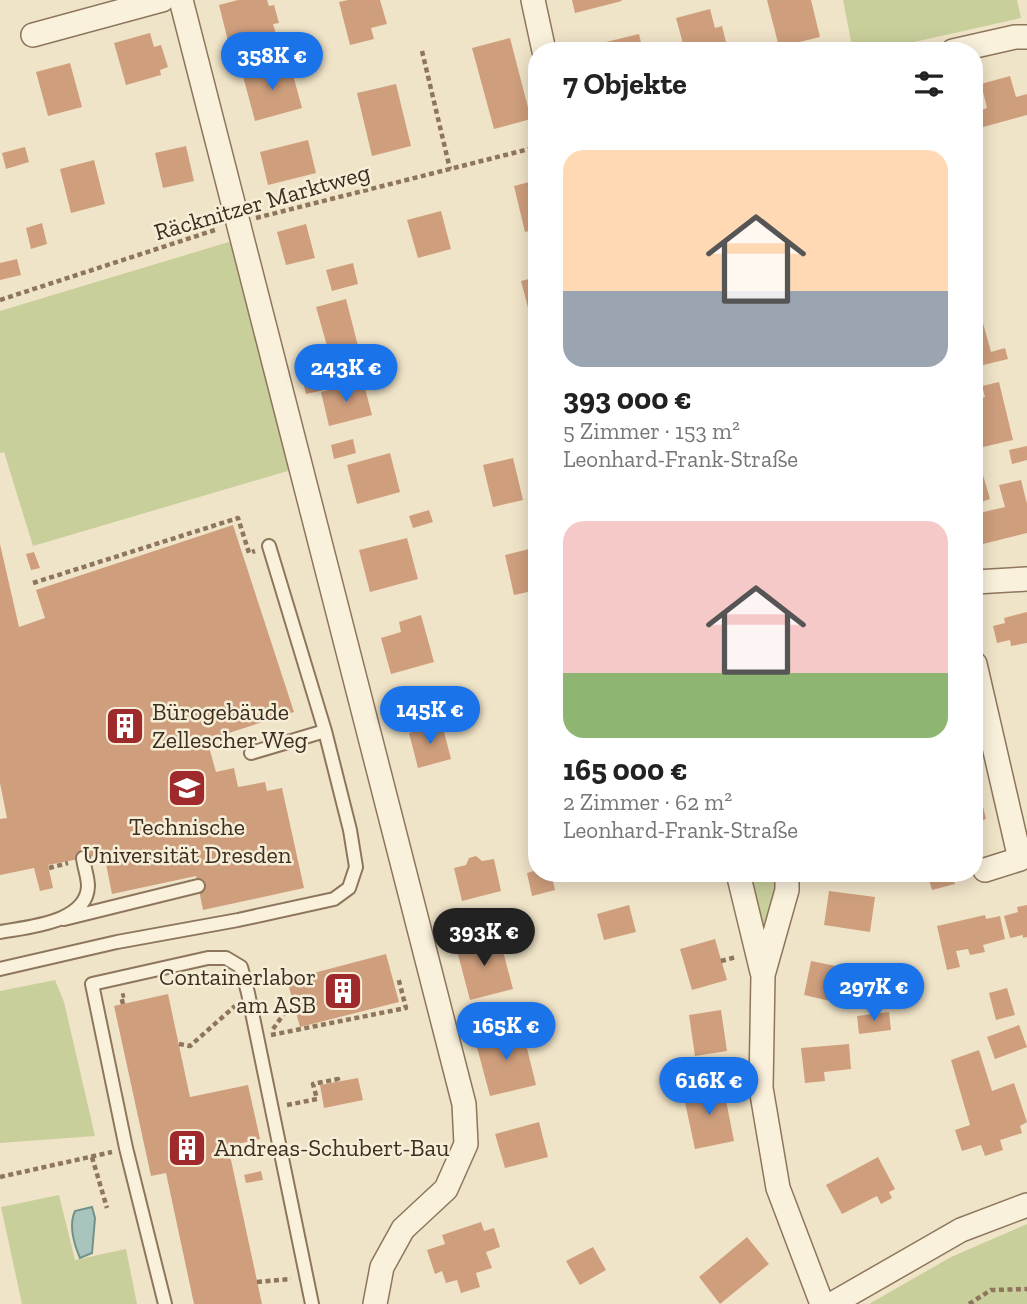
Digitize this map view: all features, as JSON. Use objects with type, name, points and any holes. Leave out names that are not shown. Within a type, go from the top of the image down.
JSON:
[{"type":"street","points":[[33,35],[162,0]]},
{"type":"street","points":[[181,0],[464,1104],[466,1144],[446,1189],[403,1229],[383,1267],[374,1304]]},
{"type":"street","points":[[533,0],[542,42]]},
{"type":"street","points":[[983,44],[1027,37]]},
{"type":"street","points":[[983,582],[1027,579]]},
{"type":"street","points":[[983,699],[1020,859],[985,870]]},
{"type":"street","points":[[740,882],[763,975]]},
{"type":"street","points":[[787,882],[763,975],[761,1088],[778,1188],[822,1304]]},
{"type":"street","points":[[832,1304],[961,1230],[1027,1205]]},
{"type":"lane","points":[[0,969],[117,942],[334,899],[349,888],[356,867],[350,830],[325,732],[269,546]]},
{"type":"lane","points":[[251,753],[325,732]]},
{"type":"lane","points":[[64,919],[79,907],[88,888],[83,858]]},
{"type":"lane","points":[[0,932],[198,886]]},
{"type":"lane","points":[[165,1304],[125,1148],[92,984],[208,958],[226,958],[241,967],[248,993],[312,1304]]},
{"type":"path","points":[[422,51],[450,169]]},
{"type":"path","name":"Räcknitzer Marktweg","points":[[0,300],[238,222],[528,149]]},
{"type":"path","points":[[33,583],[237,517],[249,553],[269,546]]},
{"type":"path","points":[[295,1009],[286,1011],[268,1036],[406,1008],[398,976]]},
{"type":"path","points":[[179,1044],[190,1045],[248,993]]},
{"type":"path","points":[[272,1108],[317,1100],[313,1084],[338,1079],[338,1082]]},
{"type":"path","points":[[0,1177],[125,1148]]},
{"type":"path","points":[[92,1157],[107,1208]]},
{"type":"path","points":[[257,1282],[286,1281]]},
{"type":"path","points":[[969,1304],[991,1290],[1027,1289]]},
{"type":"green space","points":[[843,0],[1017,0],[1021,18],[914,42],[851,42]]},
{"type":"green space","points":[[232,241],[291,470],[33,546],[4,452],[0,453],[0,311]]},
{"type":"green space","points":[[753,882],[778,882],[766,927]]},
{"type":"green space","points":[[55,980],[64,1002],[95,1136],[0,1143],[0,991]]},
{"type":"green space","points":[[59,1195],[75,1260],[126,1249],[137,1304],[22,1304],[1,1207]]},
{"type":"green space","points":[[1027,1224],[1027,1304],[869,1304],[951,1257]]},
{"type":"water","points":[[92,1207],[95,1218],[92,1253],[80,1258],[73,1235],[73,1217],[75,1211]]},
{"type":"building","points":[[238,0],[267,0],[269,6],[274,5],[279,23],[273,24],[277,37],[230,49],[219,5]]},
{"type":"building","points":[[380,0],[387,24],[371,28],[374,39],[350,45],[339,2]]},
{"type":"building","points":[[572,0],[621,0],[622,1],[575,13]]},
{"type":"building","points":[[767,0],[811,0],[820,37],[800,42],[778,42]]},
{"type":"building","points":[[710,9],[715,28],[722,26],[726,42],[683,42],[676,18]]},
{"type":"building","points":[[150,33],[154,47],[161,45],[168,67],[160,70],[161,75],[126,85],[114,43]]},
{"type":"building","points":[[639,34],[641,42],[606,42]]},
{"type":"building","points":[[510,38],[528,107],[528,120],[494,129],[472,48]]},
{"type":"building","points":[[70,63],[82,107],[48,116],[36,72]]},
{"type":"building","points":[[290,64],[302,108],[255,121],[243,76]]},
{"type":"building","points":[[1010,76],[1016,97],[1027,94],[1027,115],[983,127],[983,109],[987,108],[983,83]]},
{"type":"building","points":[[396,84],[411,146],[372,156],[357,93]]},
{"type":"building","points":[[308,140],[316,173],[268,185],[260,152]]},
{"type":"building","points":[[186,146],[194,181],[163,188],[155,153]]},
{"type":"building","points":[[25,147],[29,162],[6,169],[2,153]]},
{"type":"building","points":[[94,160],[105,204],[71,213],[60,169]]},
{"type":"building","points":[[528,182],[528,231],[525,232],[514,186]]},
{"type":"building","points":[[441,211],[451,249],[418,258],[407,220]]},
{"type":"building","points":[[42,223],[47,244],[31,249],[26,228]]},
{"type":"building","points":[[306,224],[315,258],[286,265],[277,232]]},
{"type":"building","points":[[17,259],[21,275],[0,280],[0,263]]},
{"type":"building","points":[[353,263],[358,284],[332,291],[326,270]]},
{"type":"building","points":[[528,279],[528,308],[521,281]]},
{"type":"building","points":[[346,299],[358,346],[329,353],[316,307]]},
{"type":"building","points":[[983,323],[991,352],[1005,348],[1008,359],[983,365]]},
{"type":"building","points":[[321,377],[324,390],[306,394],[303,382]]},
{"type":"building","points":[[363,381],[372,415],[329,426],[321,392]]},
{"type":"building","points":[[999,382],[1013,440],[983,447],[983,386]]},
{"type":"building","points":[[353,439],[356,453],[334,459],[331,445]]},
{"type":"building","points":[[1027,446],[1027,460],[1012,464],[1009,450]]},
{"type":"building","points":[[390,453],[400,492],[357,504],[347,465]]},
{"type":"building","points":[[513,458],[523,500],[493,507],[483,465]]},
{"type":"building","points":[[983,475],[990,499],[983,501]]},
{"type":"building","points":[[1021,480],[1027,504],[1027,533],[983,544],[983,512],[1005,507],[999,485]]},
{"type":"building","points":[[429,510],[433,522],[413,528],[409,516]]},
{"type":"building","name":"Bürogebäude Zellescher Weg","points":[[233,525],[294,712],[207,740],[216,772],[234,768],[238,787],[265,782],[267,791],[282,788],[304,888],[203,910],[196,876],[112,894],[104,854],[48,865],[53,888],[40,891],[34,868],[0,875],[0,819],[7,818],[0,783],[0,544],[19,627],[45,618],[36,590]]},
{"type":"building","points":[[407,538],[418,579],[370,592],[359,550]]},
{"type":"building","points":[[528,549],[528,592],[514,595],[505,555]]},
{"type":"building","points":[[34,552],[40,568],[31,570],[26,554]]},
{"type":"building","points":[[1027,612],[1027,643],[1011,646],[1010,640],[997,643],[993,626],[1005,623],[1004,618]]},
{"type":"building","points":[[421,615],[434,662],[391,674],[381,638],[401,632],[399,622]]},
{"type":"building","points":[[442,724],[451,759],[418,768],[409,733]]},
{"type":"building","points":[[476,856],[482,861],[494,859],[501,891],[462,901],[454,868],[466,865],[469,858]]},
{"type":"building","points":[[529,882],[553,882],[555,890],[532,896]]},
{"type":"building","points":[[930,882],[954,882],[955,884],[932,890]]},
{"type":"building","points":[[829,891],[875,897],[870,932],[824,925]]},
{"type":"building","points":[[629,905],[636,932],[604,940],[597,914]]},
{"type":"building","points":[[1027,905],[1027,937],[1023,938],[1023,935],[1010,938],[1004,916],[1018,912],[1017,907]]},
{"type":"building","points":[[985,915],[986,919],[1000,916],[1005,939],[983,945],[985,952],[970,955],[968,949],[956,951],[960,967],[947,970],[937,926]]},
{"type":"building","points":[[499,936],[513,989],[470,1000],[456,947]]},
{"type":"building","points":[[715,939],[727,980],[692,990],[680,949]]},
{"type":"building","name":"Containerlabor am ASB","points":[[386,954],[399,1002],[300,1027],[287,980]]},
{"type":"building","points":[[811,961],[846,968],[839,1003],[804,995]]},
{"type":"building","points":[[1007,988],[1015,1015],[996,1020],[989,993]]},
{"type":"building","name":"Andreas-Schubert-Bau","points":[[168,994],[190,1097],[248,1085],[260,1139],[228,1146],[262,1304],[194,1304],[166,1173],[151,1176],[114,1006]]},
{"type":"building","points":[[721,1010],[727,1051],[695,1056],[689,1015]]},
{"type":"building","points":[[889,1012],[891,1030],[859,1034],[857,1016]]},
{"type":"building","points":[[1019,1025],[1027,1047],[995,1059],[987,1037]]},
{"type":"building","points":[[522,1028],[536,1085],[490,1096],[475,1040]]},
{"type":"building","points":[[849,1044],[851,1069],[824,1072],[825,1081],[805,1083],[801,1048]]},
{"type":"building","points":[[979,1050],[992,1091],[1014,1083],[1027,1122],[1020,1126],[1022,1133],[1000,1140],[1003,1150],[985,1156],[981,1145],[962,1151],[955,1130],[970,1125],[951,1060]]},
{"type":"building","points":[[358,1078],[363,1100],[324,1108],[320,1085]]},
{"type":"building","points":[[723,1085],[734,1141],[695,1149],[683,1093]]},
{"type":"building","points":[[539,1122],[548,1157],[505,1168],[495,1134]]},
{"type":"building","points":[[878,1157],[895,1189],[889,1192],[892,1198],[881,1204],[877,1196],[842,1214],[826,1185]]},
{"type":"building","points":[[261,1171],[263,1180],[246,1183],[244,1175]]},
{"type":"building","points":[[481,1222],[484,1231],[494,1228],[500,1247],[486,1252],[492,1268],[476,1273],[480,1287],[461,1293],[457,1280],[446,1283],[442,1271],[435,1274],[427,1250],[445,1244],[442,1235]]},
{"type":"building","points":[[747,1237],[769,1264],[720,1304],[699,1277]]},
{"type":"building","points":[[593,1247],[606,1270],[580,1285],[566,1261]]},
{"type":"place","name":"Bürogebäude Zellescher Weg","points":[[125,726]]},
{"type":"place","name":"Technische Universität Dresden","points":[[187,788]]},
{"type":"place","name":"Containerlabor am ASB","points":[[343,991]]},
{"type":"place","name":"Andreas-Schubert-Bau","points":[[187,1148]]}]
